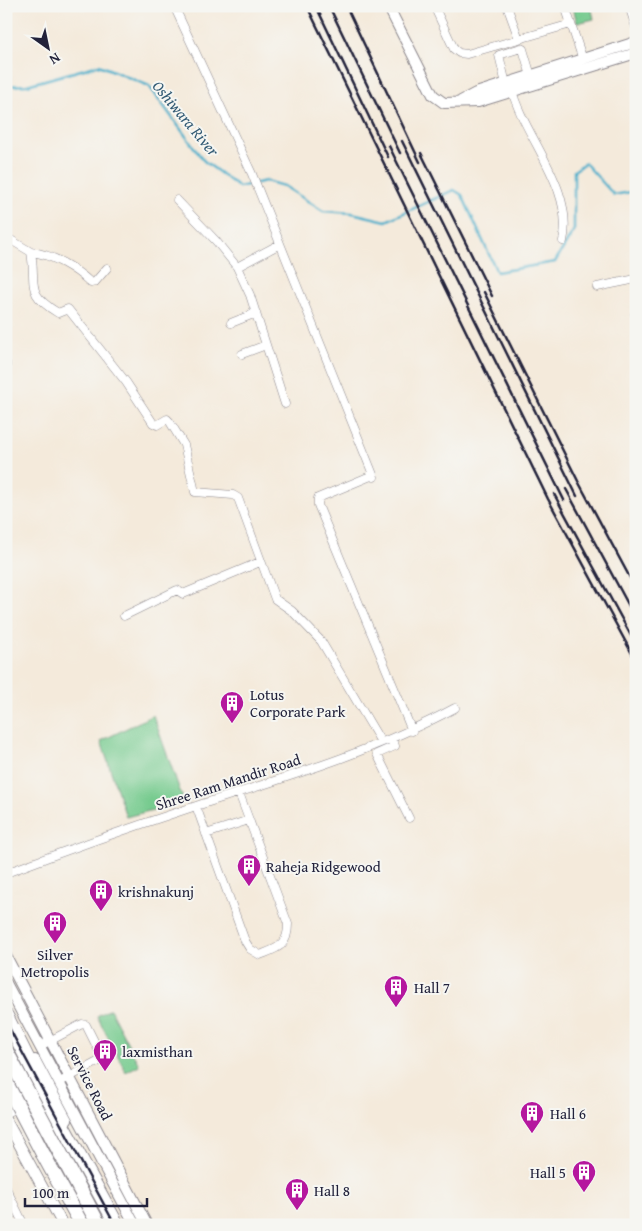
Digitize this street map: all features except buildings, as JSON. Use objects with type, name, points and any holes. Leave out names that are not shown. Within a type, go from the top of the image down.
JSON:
[{"type":"highway","points":[[6,1016],[45,1094],[117,1225]]},
{"type":"highway","points":[[6,1052],[98,1225]]},
{"type":"highway","points":[[6,1083],[82,1225]]},
{"type":"main road","points":[[388,6],[433,95],[444,103],[458,103],[476,93],[636,53]]},
{"type":"main road","points":[[509,86],[531,76],[636,42]]},
{"type":"main road","name":"Service Road","points":[[6,956],[72,1076],[141,1224]]},
{"type":"main road","points":[[6,983],[74,1110],[141,1224]]},
{"type":"main road","points":[[6,1006],[123,1225]]},
{"type":"main road","points":[[74,1110],[84,1104]]},
{"type":"main road","points":[[6,1120],[63,1225]]},
{"type":"street","points":[[174,6],[252,174],[374,476],[318,498],[318,505],[412,731]]},
{"type":"street","points":[[434,6],[454,48],[459,53],[467,54],[571,24]]},
{"type":"street","points":[[507,6],[519,39]]},
{"type":"street","points":[[565,6],[583,60]]},
{"type":"street","points":[[629,6],[636,26]]},
{"type":"street","points":[[531,76],[523,49],[520,48],[499,55],[509,86],[560,195],[565,232],[563,241]]},
{"type":"street","points":[[177,200],[216,241],[244,278],[285,404]]},
{"type":"street","points":[[6,237],[31,252],[38,253],[78,271],[91,283],[95,282],[107,268]]},
{"type":"street","points":[[236,267],[280,244]]},
{"type":"street","points":[[31,252],[34,267],[32,287],[41,302],[58,313],[68,309],[126,382],[153,423],[157,425],[167,419],[184,445],[195,492],[233,495],[238,498],[275,599],[292,611],[321,641],[381,742]]},
{"type":"street","points":[[597,287],[636,279]]},
{"type":"street","points":[[231,323],[256,313]]},
{"type":"street","points":[[242,354],[266,345]]},
{"type":"street","points":[[124,616],[177,590],[183,594],[260,562]]},
{"type":"street","name":"Shree Ram Mandir Road","points":[[6,873],[117,832],[271,784],[412,731],[455,708]]},
{"type":"street","points":[[376,754],[395,746],[392,738]]},
{"type":"street","points":[[372,746],[409,818]]},
{"type":"street","points":[[196,806],[245,941],[250,949],[260,955],[281,947],[286,941],[288,924],[239,793]]},
{"type":"street","points":[[206,834],[249,820]]},
{"type":"street","points":[[40,1046],[82,1024],[86,1025],[103,1060],[60,1082]]},
{"type":"street","points":[[6,1113],[45,1094]]},
{"type":"street","points":[[6,1188],[24,1225]]},
{"type":"green space","points":[[591,6],[594,19],[577,23],[573,7]]},
{"type":"green space","points":[[153,715],[184,802],[126,817],[101,741]]},
{"type":"green space","points":[[110,1009],[139,1065],[126,1072],[97,1016]]},
{"type":"waterway","name":"Oshiwara River","points":[[6,86],[27,85],[99,65],[149,86],[204,161],[239,187],[266,181],[284,186],[323,211],[352,213],[386,221],[454,190],[462,195],[497,272],[555,262],[574,230],[574,171],[585,163],[614,195],[636,191]]},
{"type":"railway","points":[[307,6],[548,499],[636,661]]},
{"type":"railway","points":[[316,6],[388,157]]},
{"type":"railway","points":[[329,6],[400,153]]},
{"type":"railway","points":[[346,6],[420,162]]},
{"type":"railway","points":[[402,141],[577,496]]},
{"type":"railway","points":[[389,146],[564,500]]},
{"type":"railway","points":[[421,153],[492,296]]},
{"type":"railway","points":[[484,292],[578,481],[636,589]]},
{"type":"railway","points":[[566,489],[636,619]]},
{"type":"railway","points":[[554,494],[636,645]]},
{"type":"railway","points":[[6,1022],[115,1225]]},
{"type":"place","name":"Lotus Corporate Park","points":[[232,724]]},
{"type":"place","name":"Raheja Ridgewood","points":[[249,887]]},
{"type":"place","name":"krishnakunj","points":[[101,912]]},
{"type":"place","name":"Silver Metropolis","points":[[55,944]]},
{"type":"place","name":"Hall 7","points":[[396,1008]]},
{"type":"place","name":"laxmisthan","points":[[105,1072]]},
{"type":"place","name":"Hall 6","points":[[532,1134]]},
{"type":"place","name":"Hall 5","points":[[584,1193]]},
{"type":"place","name":"Hall 8","points":[[297,1211]]}]
